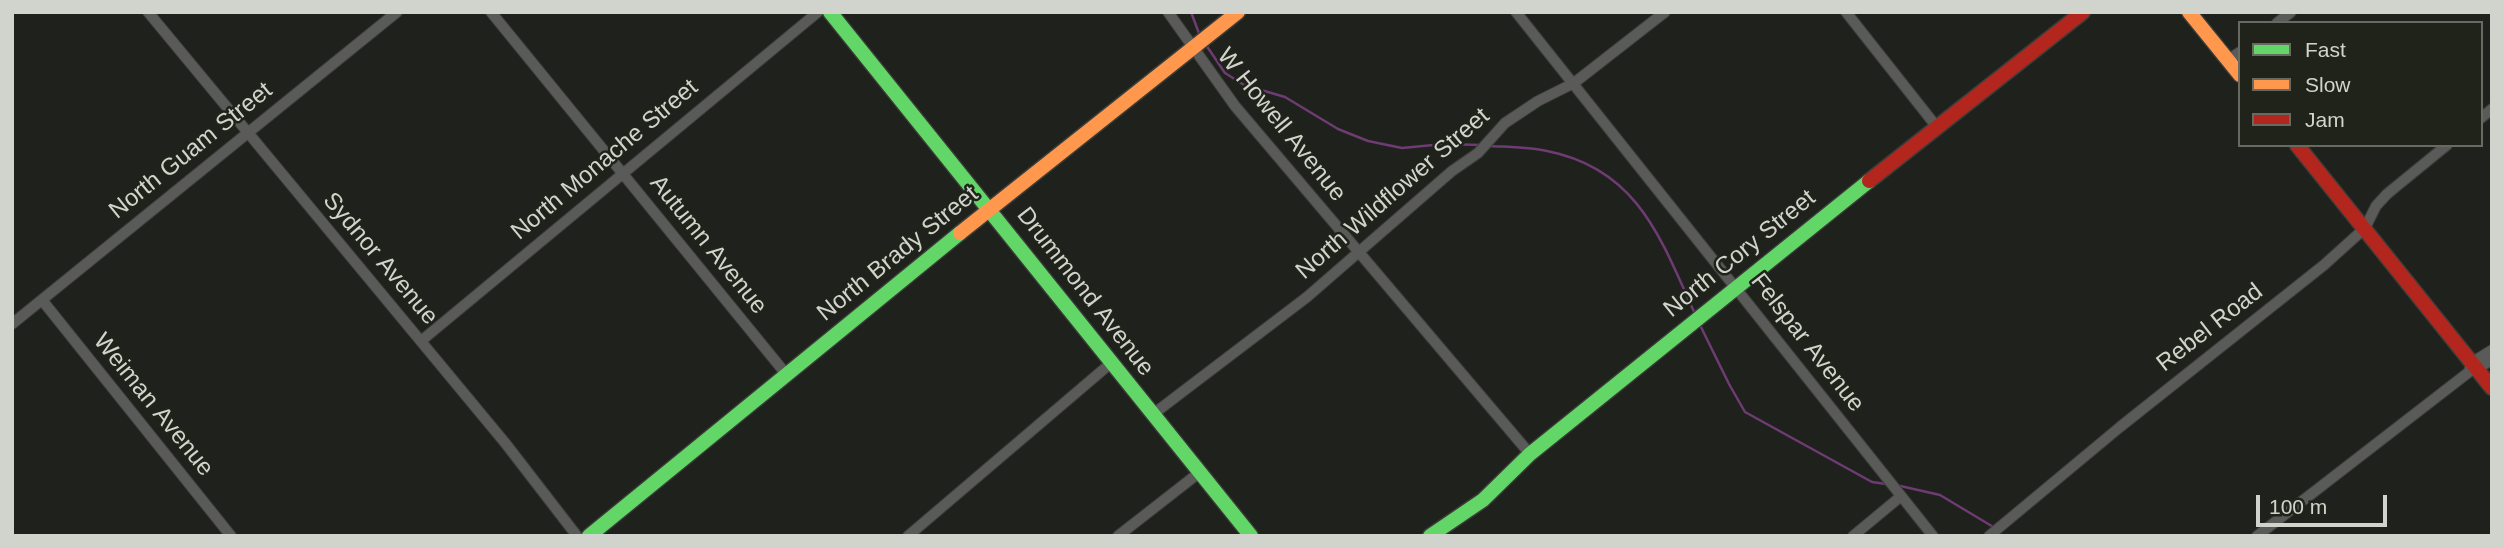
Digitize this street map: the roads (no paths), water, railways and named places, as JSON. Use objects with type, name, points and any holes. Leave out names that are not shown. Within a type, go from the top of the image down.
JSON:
[{"type":"street","name":"Sydnor Avenue","points":[[148,12],[421,341],[578,536]]},
{"type":"street","name":"North Guam Street","points":[[12,324],[397,12]]},
{"type":"street","name":"Autumn Avenue","points":[[491,12],[786,374]]},
{"type":"street","name":"North Monache Street","points":[[421,341],[818,12]]},
{"type":"street","name":"Drummond Avenue","points":[[830,12],[1251,536]]},
{"type":"street","name":"W Howell Avenue","points":[[1168,12],[1235,106],[1530,454]]},
{"type":"street","name":"North Brady Street","points":[[589,536],[990,209],[1238,12]]},
{"type":"street","name":"Felspar Avenue","points":[[1516,12],[1933,536]]},
{"type":"street","name":"North Wildflower Street","points":[[1152,415],[1307,297],[1452,171],[1478,153],[1505,122],[1574,83],[1665,12]]},
{"type":"street","points":[[1846,12],[1937,126]]},
{"type":"street","name":"North Cory Street","points":[[1430,536],[1483,500],[1530,454],[1937,126],[2083,12]]},
{"type":"street","points":[[2189,12],[2234,56]]},
{"type":"street","points":[[2299,147],[2473,368],[2492,388]]},
{"type":"street","name":"Rebel Road","points":[[1989,536],[2120,427],[2324,265],[2365,228],[2376,206],[2387,194],[2445,147]]},
{"type":"street","name":"Weiman Avenue","points":[[42,300],[230,536]]},
{"type":"street","points":[[2257,536],[2473,368],[2492,350]]},
{"type":"street","points":[[2473,368],[2492,360]]},
{"type":"street","points":[[908,536],[1111,363]]},
{"type":"street","points":[[1118,536],[1199,472]]},
{"type":"street","points":[[1853,536],[1900,497]]},
{"type":"waterway","points":[[1191,12],[1200,36]]},
{"type":"waterway","points":[[1206,45],[1225,73],[1244,85],[1285,97],[1338,129],[1368,141],[1402,148],[1444,144],[1482,145]]},
{"type":"waterway","points":[[1488,146],[1547,151],[1578,160],[1604,174],[1625,191],[1657,234],[1695,314]]},
{"type":"waterway","points":[[1699,323],[1745,412],[1872,482],[1886,484]]},
{"type":"waterway","points":[[1896,485],[1940,495],[1995,528]]}]
